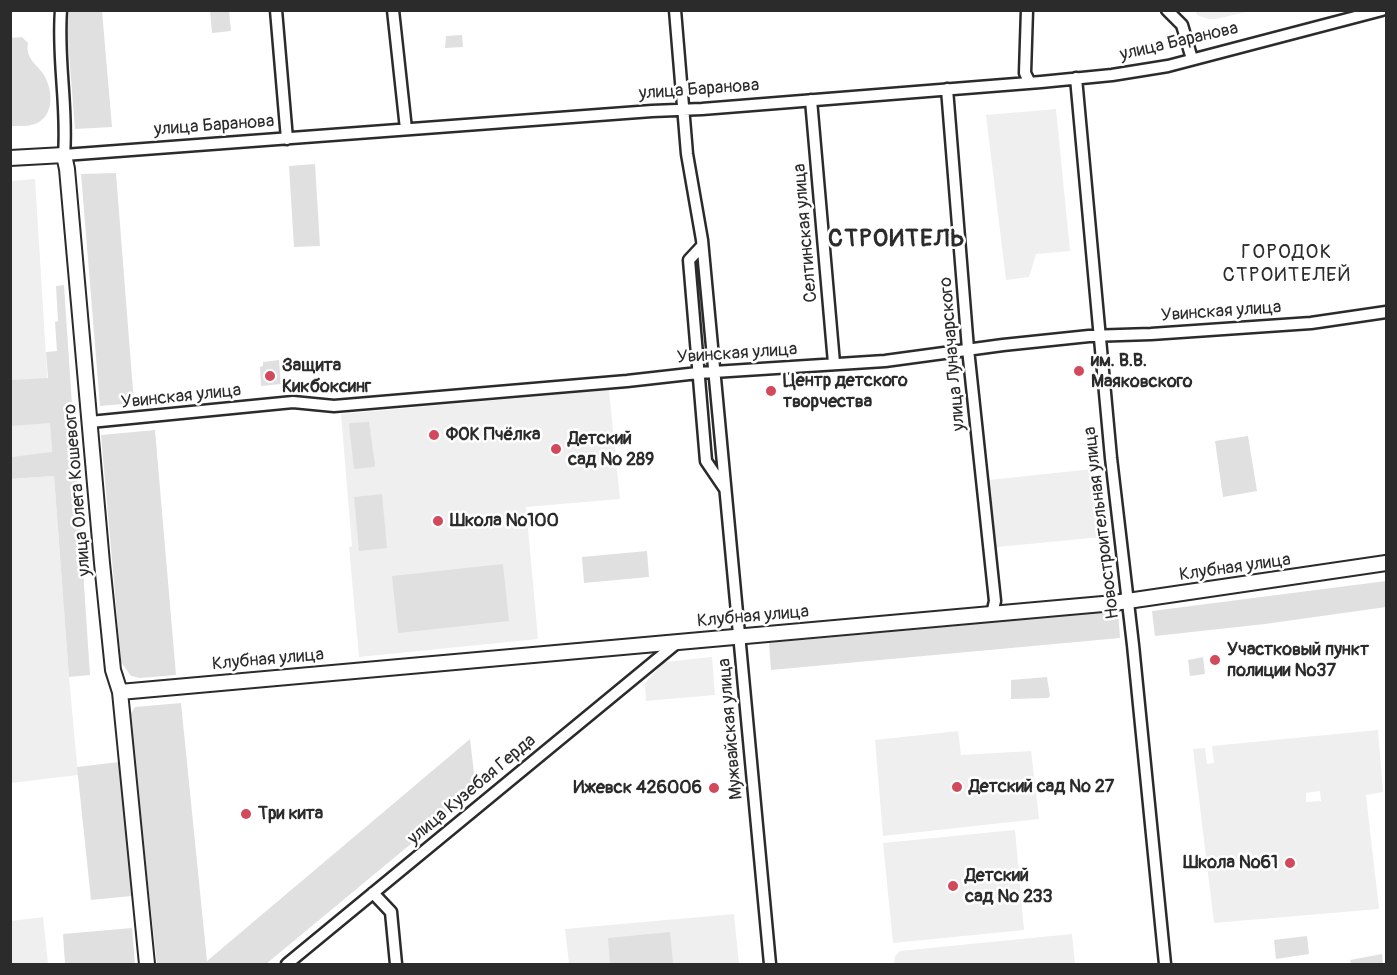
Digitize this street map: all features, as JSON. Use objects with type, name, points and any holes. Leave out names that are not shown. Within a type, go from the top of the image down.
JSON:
[{"type":"main road","name":"улица Баранова","points":[[10,158],[64,155]]},
{"type":"main road","name":"улица Олега Кошевого","points":[[64,155],[113,668],[120,692],[147,964]]},
{"type":"main road","name":"Клубная улица","points":[[120,692],[992,614],[1209,591],[1386,563]]},
{"type":"street","name":"улица Олега Кошевого","points":[[61,10],[66,136],[64,155]]},
{"type":"street","points":[[276,10],[287,139]]},
{"type":"street","points":[[393,10],[406,129]]},
{"type":"street","name":"Мужвайская улица","points":[[675,10],[687,154],[702,246],[770,964]]},
{"type":"street","points":[[1027,10],[1025,74],[1030,83]]},
{"type":"street","points":[[1167,10],[1182,24],[1192,59]]},
{"type":"street","name":"улица Баранова","points":[[64,155],[684,110],[1030,83],[1133,72],[1168,66],[1382,10]]},
{"type":"street","name":"Новостроительная улица","points":[[1076,78],[1111,458],[1128,600],[1165,964]]},
{"type":"street","name":"улица Луначарского","points":[[947,89],[968,350],[995,601],[992,614]]},
{"type":"street","name":"Селтинская улица","points":[[811,100],[834,363]]},
{"type":"street","name":"Мужвайская улица","points":[[702,246],[689,260],[706,461],[726,490]]},
{"type":"street","name":"Увинская улица","points":[[90,422],[293,402],[334,406],[564,387],[698,372],[885,361],[1099,336],[1311,323],[1386,312]]},
{"type":"street","name":"улица Кузебая Герда","points":[[287,964],[678,642]]},
{"type":"street","points":[[373,893],[391,912],[396,964]]},
{"type":"shaded area","points":[[1196,10],[1250,11],[1208,19],[1197,15]]},
{"type":"shaded area","points":[[69,11],[102,11],[112,127],[75,129],[67,29]]},
{"type":"shaded area","points":[[210,11],[229,11],[231,31],[212,33]]},
{"type":"shaded area","points":[[462,35],[463,47],[445,48],[446,36]]},
{"type":"shaded area","points":[[22,37],[28,43],[30,57],[47,81],[51,100],[48,112],[36,124],[11,126],[11,38]]},
{"type":"shaded area","points":[[1056,109],[1070,251],[1036,254],[1029,277],[1006,280],[986,115]]},
{"type":"shaded area","points":[[315,164],[320,246],[294,247],[289,166]]},
{"type":"shaded area","points":[[116,173],[134,403],[100,406],[81,174]]},
{"type":"shaded area","points":[[35,179],[52,453],[11,457],[11,181]]},
{"type":"shaded area","points":[[64,285],[90,675],[69,677],[54,476],[10,479],[11,457],[52,452],[50,423],[11,426],[11,380],[48,378],[46,352],[57,351],[56,286]]},
{"type":"shaded area","name":"Защита Кикбоксинг","points":[[279,360],[281,384],[261,386],[260,367],[263,366],[263,362]]},
{"type":"shaded area","name":"Школа №100","points":[[609,390],[620,499],[526,507],[538,639],[359,657],[349,547],[352,546],[341,414]]},
{"type":"shaded area","points":[[369,422],[375,465],[354,469],[349,426],[350,423]]},
{"type":"shaded area","points":[[155,430],[176,675],[140,678],[131,676],[121,662],[101,435]]},
{"type":"shaded area","points":[[1248,436],[1257,491],[1223,497],[1215,441]]},
{"type":"shaded area","points":[[1093,469],[1101,537],[997,547],[989,480]]},
{"type":"shaded area","points":[[54,476],[78,775],[11,783],[11,479]]},
{"type":"shaded area","points":[[382,494],[387,548],[359,551],[354,497]]},
{"type":"shaded area","points":[[647,551],[649,577],[584,583],[582,557]]},
{"type":"shaded area","points":[[503,564],[509,621],[398,633],[392,576]]},
{"type":"shaded area","points":[[1386,581],[1386,607],[1155,636],[1152,611]]},
{"type":"shaded area","points":[[1118,611],[1120,638],[771,670],[769,643]]},
{"type":"shaded area","points":[[712,657],[715,695],[646,701],[645,683],[664,662]]},
{"type":"shaded area","points":[[1203,657],[1205,674],[1190,676],[1188,660]]},
{"type":"shaded area","points":[[1047,677],[1050,696],[1048,698],[1011,699],[1011,680]]},
{"type":"shaded area","points":[[181,703],[207,961],[470,739],[476,790],[266,964],[157,964],[129,716],[135,707]]},
{"type":"shaded area","name":"Школа №61","points":[[1378,730],[1383,792],[1366,795],[1379,909],[1214,923],[1193,749],[1205,748],[1207,764],[1214,763],[1212,746]],"holes":[[[1320,791],[1321,801],[1306,802],[1306,793]]]},
{"type":"shaded area","name":"Детский сад № 27","points":[[958,731],[961,755],[1031,751],[1039,819],[883,836],[875,740]]},
{"type":"shaded area","points":[[119,762],[132,896],[91,900],[77,767]]},
{"type":"shaded area","name":"Детский сад № 233","points":[[1015,830],[1024,930],[893,943],[883,843]]},
{"type":"shaded area","points":[[734,914],[739,964],[569,964],[565,929]]},
{"type":"shaded area","points":[[43,917],[48,964],[11,964],[11,921]]},
{"type":"shaded area","points":[[132,928],[135,964],[65,964],[63,934]]},
{"type":"shaded area","points":[[670,932],[673,964],[610,964],[608,938]]},
{"type":"shaded area","points":[[1072,934],[1075,964],[894,964],[895,956],[900,951]]},
{"type":"shaded area","points":[[1307,936],[1309,954],[1276,959],[1274,940]]},
{"type":"shaded area","points":[[1382,954],[1383,964],[1351,964],[1350,960]]},
{"type":"place","name":"им. В.В. Маяковского","points":[[1079,371]]},
{"type":"place","name":"Защита Кикбоксинг","points":[[270,376]]},
{"type":"place","name":"Центр детского творчества","points":[[771,391]]},
{"type":"place","name":"ФОК Пчёлка","points":[[434,435]]},
{"type":"place","name":"Детский сад № 289","points":[[556,449]]},
{"type":"place","name":"Школа №100","points":[[438,521]]},
{"type":"place","name":"Участковый пункт полиции №37","points":[[1215,660]]},
{"type":"place","name":"Детский сад № 27","points":[[957,787]]},
{"type":"place","name":"Ижевск 426006","points":[[714,788]]},
{"type":"place","name":"Три кита","points":[[246,814]]},
{"type":"place","name":"Школа №61","points":[[1290,863]]},
{"type":"place","name":"Детский сад № 233","points":[[953,886]]},
{"type":"district","name":"СТРОИТЕЛЬ","points":[[897,240]]},
{"type":"district","name":"ГОРОДОК СТРОИТЕЛЕЙ","points":[[1287,264]]}]
